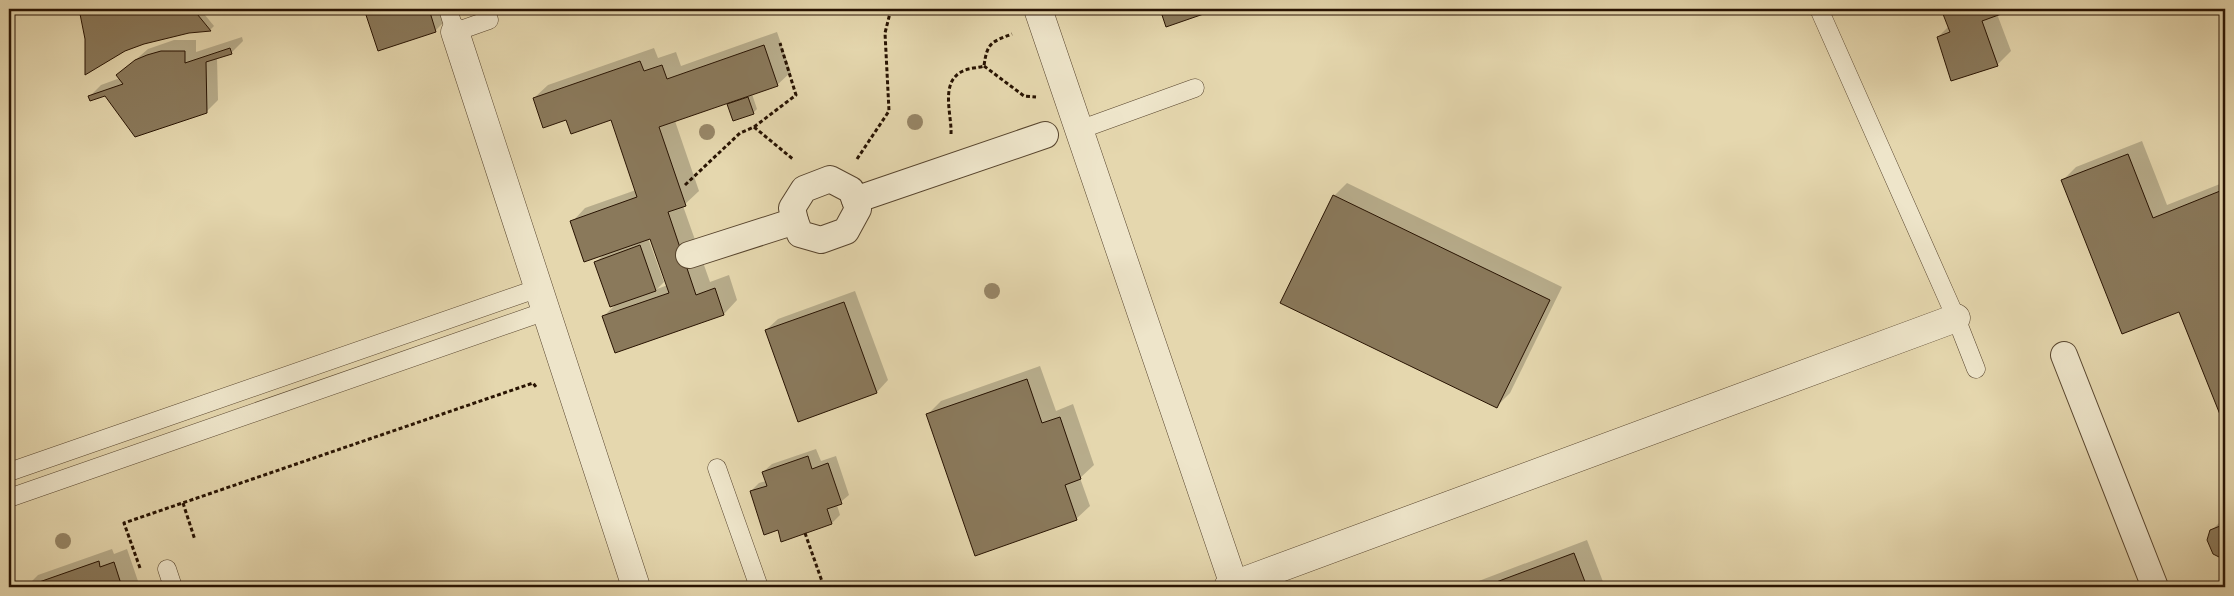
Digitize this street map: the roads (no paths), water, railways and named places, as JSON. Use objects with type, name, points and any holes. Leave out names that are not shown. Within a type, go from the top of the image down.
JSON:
[{"type":"street","points":[[1040,16],[1231,586],[1956,318]]},
{"type":"street","points":[[452,20],[636,587]]},
{"type":"street","points":[[847,192],[949,167],[1045,135]]},
{"type":"street","points":[[830,179],[847,192],[858,210],[846,231],[821,240],[800,234],[795,222],[792,208],[804,189],[830,179]]},
{"type":"street","points":[[689,256],[795,222]]},
{"type":"street","points":[[2064,355],[2155,587]]},
{"type":"lane","points":[[452,20],[489,20],[485,9]]},
{"type":"lane","points":[[1819,9],[1956,318],[1976,369]]},
{"type":"lane","points":[[1079,130],[1195,88]]},
{"type":"lane","points":[[9,472],[542,300]]},
{"type":"lane","points":[[9,498],[542,300]]},
{"type":"lane","points":[[717,468],[759,587]]},
{"type":"lane","points":[[167,569],[173,587]]}]
